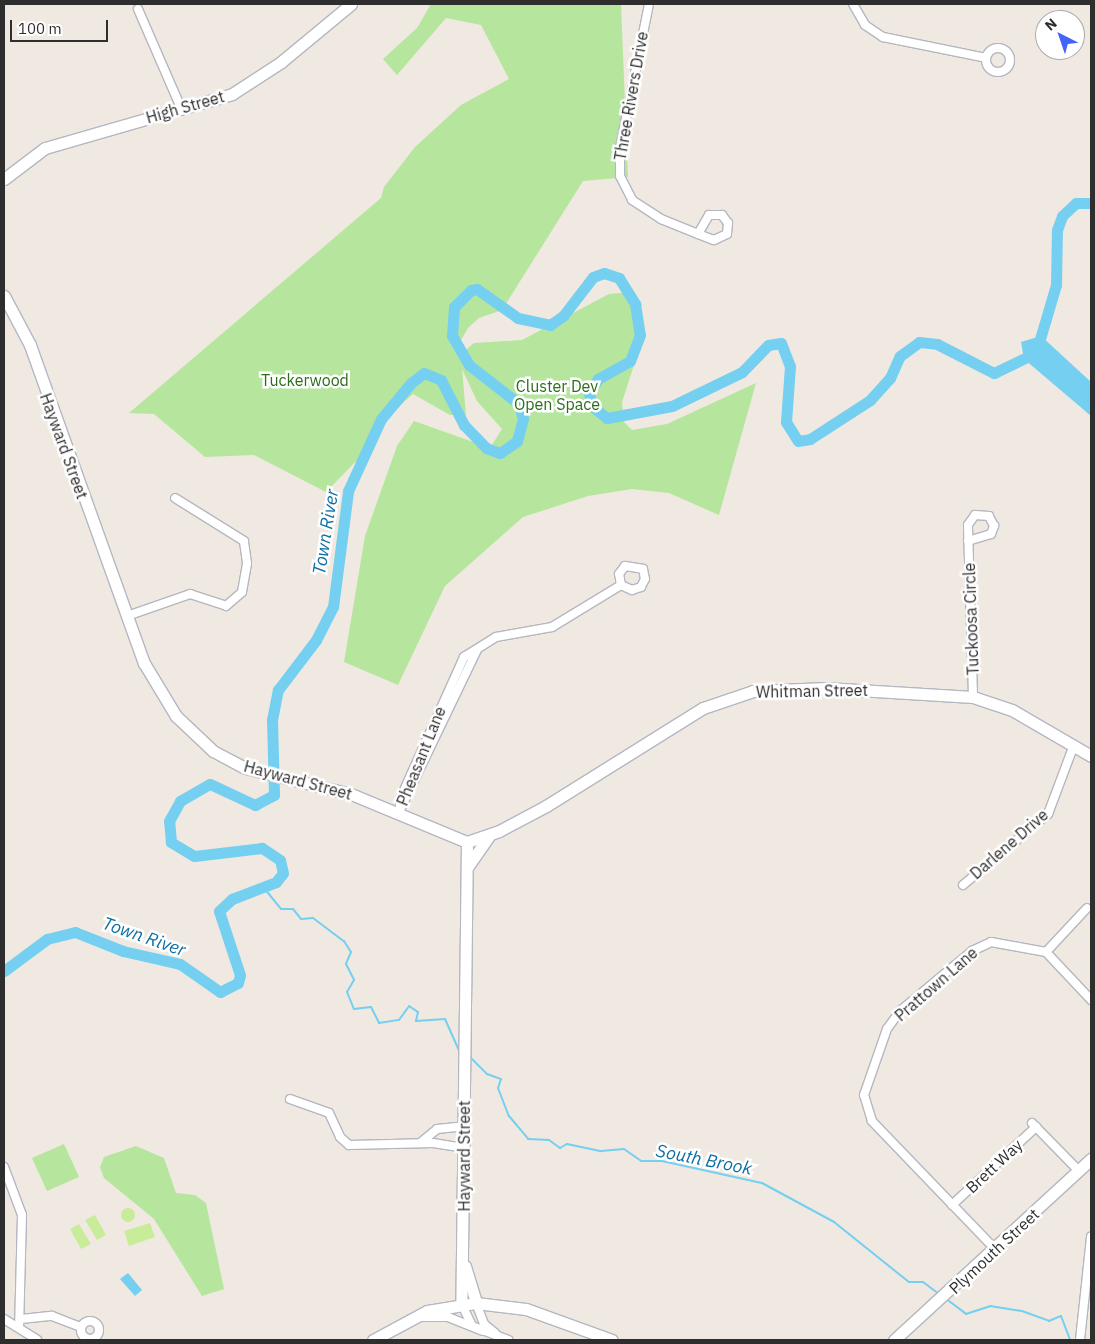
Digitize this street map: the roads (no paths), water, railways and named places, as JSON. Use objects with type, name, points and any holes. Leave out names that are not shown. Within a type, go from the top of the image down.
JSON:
[{"type":"street","name":"High Street","points":[[4,179],[45,148],[218,99],[254,82],[351,4]]},
{"type":"street","name":"Three Rivers Drive","points":[[649,4],[620,148],[620,176],[642,209],[698,234]]},
{"type":"street","points":[[853,4],[865,25],[883,37],[986,58]]},
{"type":"street","points":[[138,9],[182,110]]},
{"type":"street","name":"Hayward Street","points":[[4,296],[30,345],[127,616],[152,680],[176,716],[219,755],[276,777],[340,791],[468,842],[461,1303]]},
{"type":"street","points":[[127,616],[190,594],[226,606],[242,592],[247,563],[244,541],[176,498]]},
{"type":"street","name":"Tuckoosa Circle","points":[[968,541],[973,697]]},
{"type":"street","name":"Pheasant Lane","points":[[399,813],[438,721],[459,664],[496,637],[552,627],[621,585]]},
{"type":"street","name":"Whitman Street","points":[[468,842],[490,835],[561,797],[694,713],[732,696],[826,688],[973,697],[1012,710],[1091,756]]},
{"type":"street","name":"Darlene Drive","points":[[963,885],[1048,814],[1074,745]]},
{"type":"street","points":[[468,866],[490,835]]},
{"type":"street","points":[[1087,908],[1046,952],[1091,1000]]},
{"type":"street","name":"Prattown Lane","points":[[996,1250],[886,1137],[867,1110],[864,1096],[887,1029],[900,1010],[984,944],[1003,941],[1046,952]]},
{"type":"street","points":[[290,1099],[329,1113],[340,1137],[349,1145],[420,1143],[464,1148]]},
{"type":"street","name":"Brett Way","points":[[952,1205],[1034,1125],[1079,1171]]},
{"type":"street","points":[[420,1143],[437,1129],[464,1126]]},
{"type":"street","name":"Plymouth Street","points":[[894,1340],[945,1297],[1091,1159]]},
{"type":"street","points":[[4,1167],[22,1215],[20,1322],[37,1340]]},
{"type":"street","points":[[1080,1340],[1091,1237]]},
{"type":"street","name":"Hayward Street","points":[[463,1258],[476,1302]]},
{"type":"street","points":[[476,1302],[484,1324],[504,1339]]},
{"type":"street","points":[[373,1340],[413,1317],[461,1303],[476,1302],[526,1309],[612,1340]]},
{"type":"street","points":[[461,1303],[468,1322],[482,1331]]},
{"type":"street","points":[[4,1319],[20,1322],[52,1316],[81,1327]]},
{"type":"street","points":[[413,1317],[448,1317],[504,1339]]},
{"type":"water","points":[[1041,336],[1091,382],[1091,416],[1024,359],[1021,342]]},
{"type":"water","points":[[128,1273],[142,1290],[135,1296],[120,1279]]},
{"type":"waterway","points":[[1037,349],[1056,285],[1057,230],[1062,216],[1076,203],[1091,203]]},
{"type":"waterway","name":"Town River","points":[[4,971],[47,939],[75,932],[123,951],[180,964],[220,992],[238,983],[240,975],[219,911],[232,899],[276,882],[283,873],[280,860],[262,848],[194,856],[171,842],[169,821],[180,801],[210,784],[255,805],[274,795],[272,720],[278,690],[316,640],[333,607],[348,491],[381,419],[411,383],[424,373],[441,380],[464,425],[486,448],[500,453],[517,441],[523,419],[519,404],[469,365],[452,336],[454,307],[471,290],[477,289],[518,318],[550,325],[563,316],[593,277],[604,273],[619,278],[635,304],[640,335],[630,361],[598,379],[589,393],[592,406],[607,418],[672,406],[742,372],[768,345],[781,343],[790,366],[786,422],[798,441],[810,439],[870,400],[890,378],[900,356],[919,342],[937,344],[994,373],[1035,353]]},
{"type":"waterway","name":"South Brook","points":[[264,888],[281,909],[293,909],[301,919],[313,918],[344,941],[351,952],[346,964],[354,980],[347,992],[354,1009],[371,1007],[379,1023],[399,1020],[409,1006],[418,1012],[416,1021],[445,1019],[459,1051]]},
{"type":"waterway","name":"South Brook","points":[[468,1055],[487,1074],[501,1079],[498,1088],[509,1116],[528,1139],[549,1140],[560,1148],[567,1144],[601,1151],[624,1149],[641,1161],[662,1161],[762,1183],[834,1222],[909,1282],[923,1282],[939,1294]]},
{"type":"waterway","name":"South Brook","points":[[945,1298],[966,1314],[990,1306],[1022,1311],[1049,1321],[1061,1316],[1070,1340]]},
{"type":"park label","name":"Tuckerwood","points":[[305,380]]},
{"type":"park label","name":"Cluster Dev Open Space","points":[[557,395]]}]
